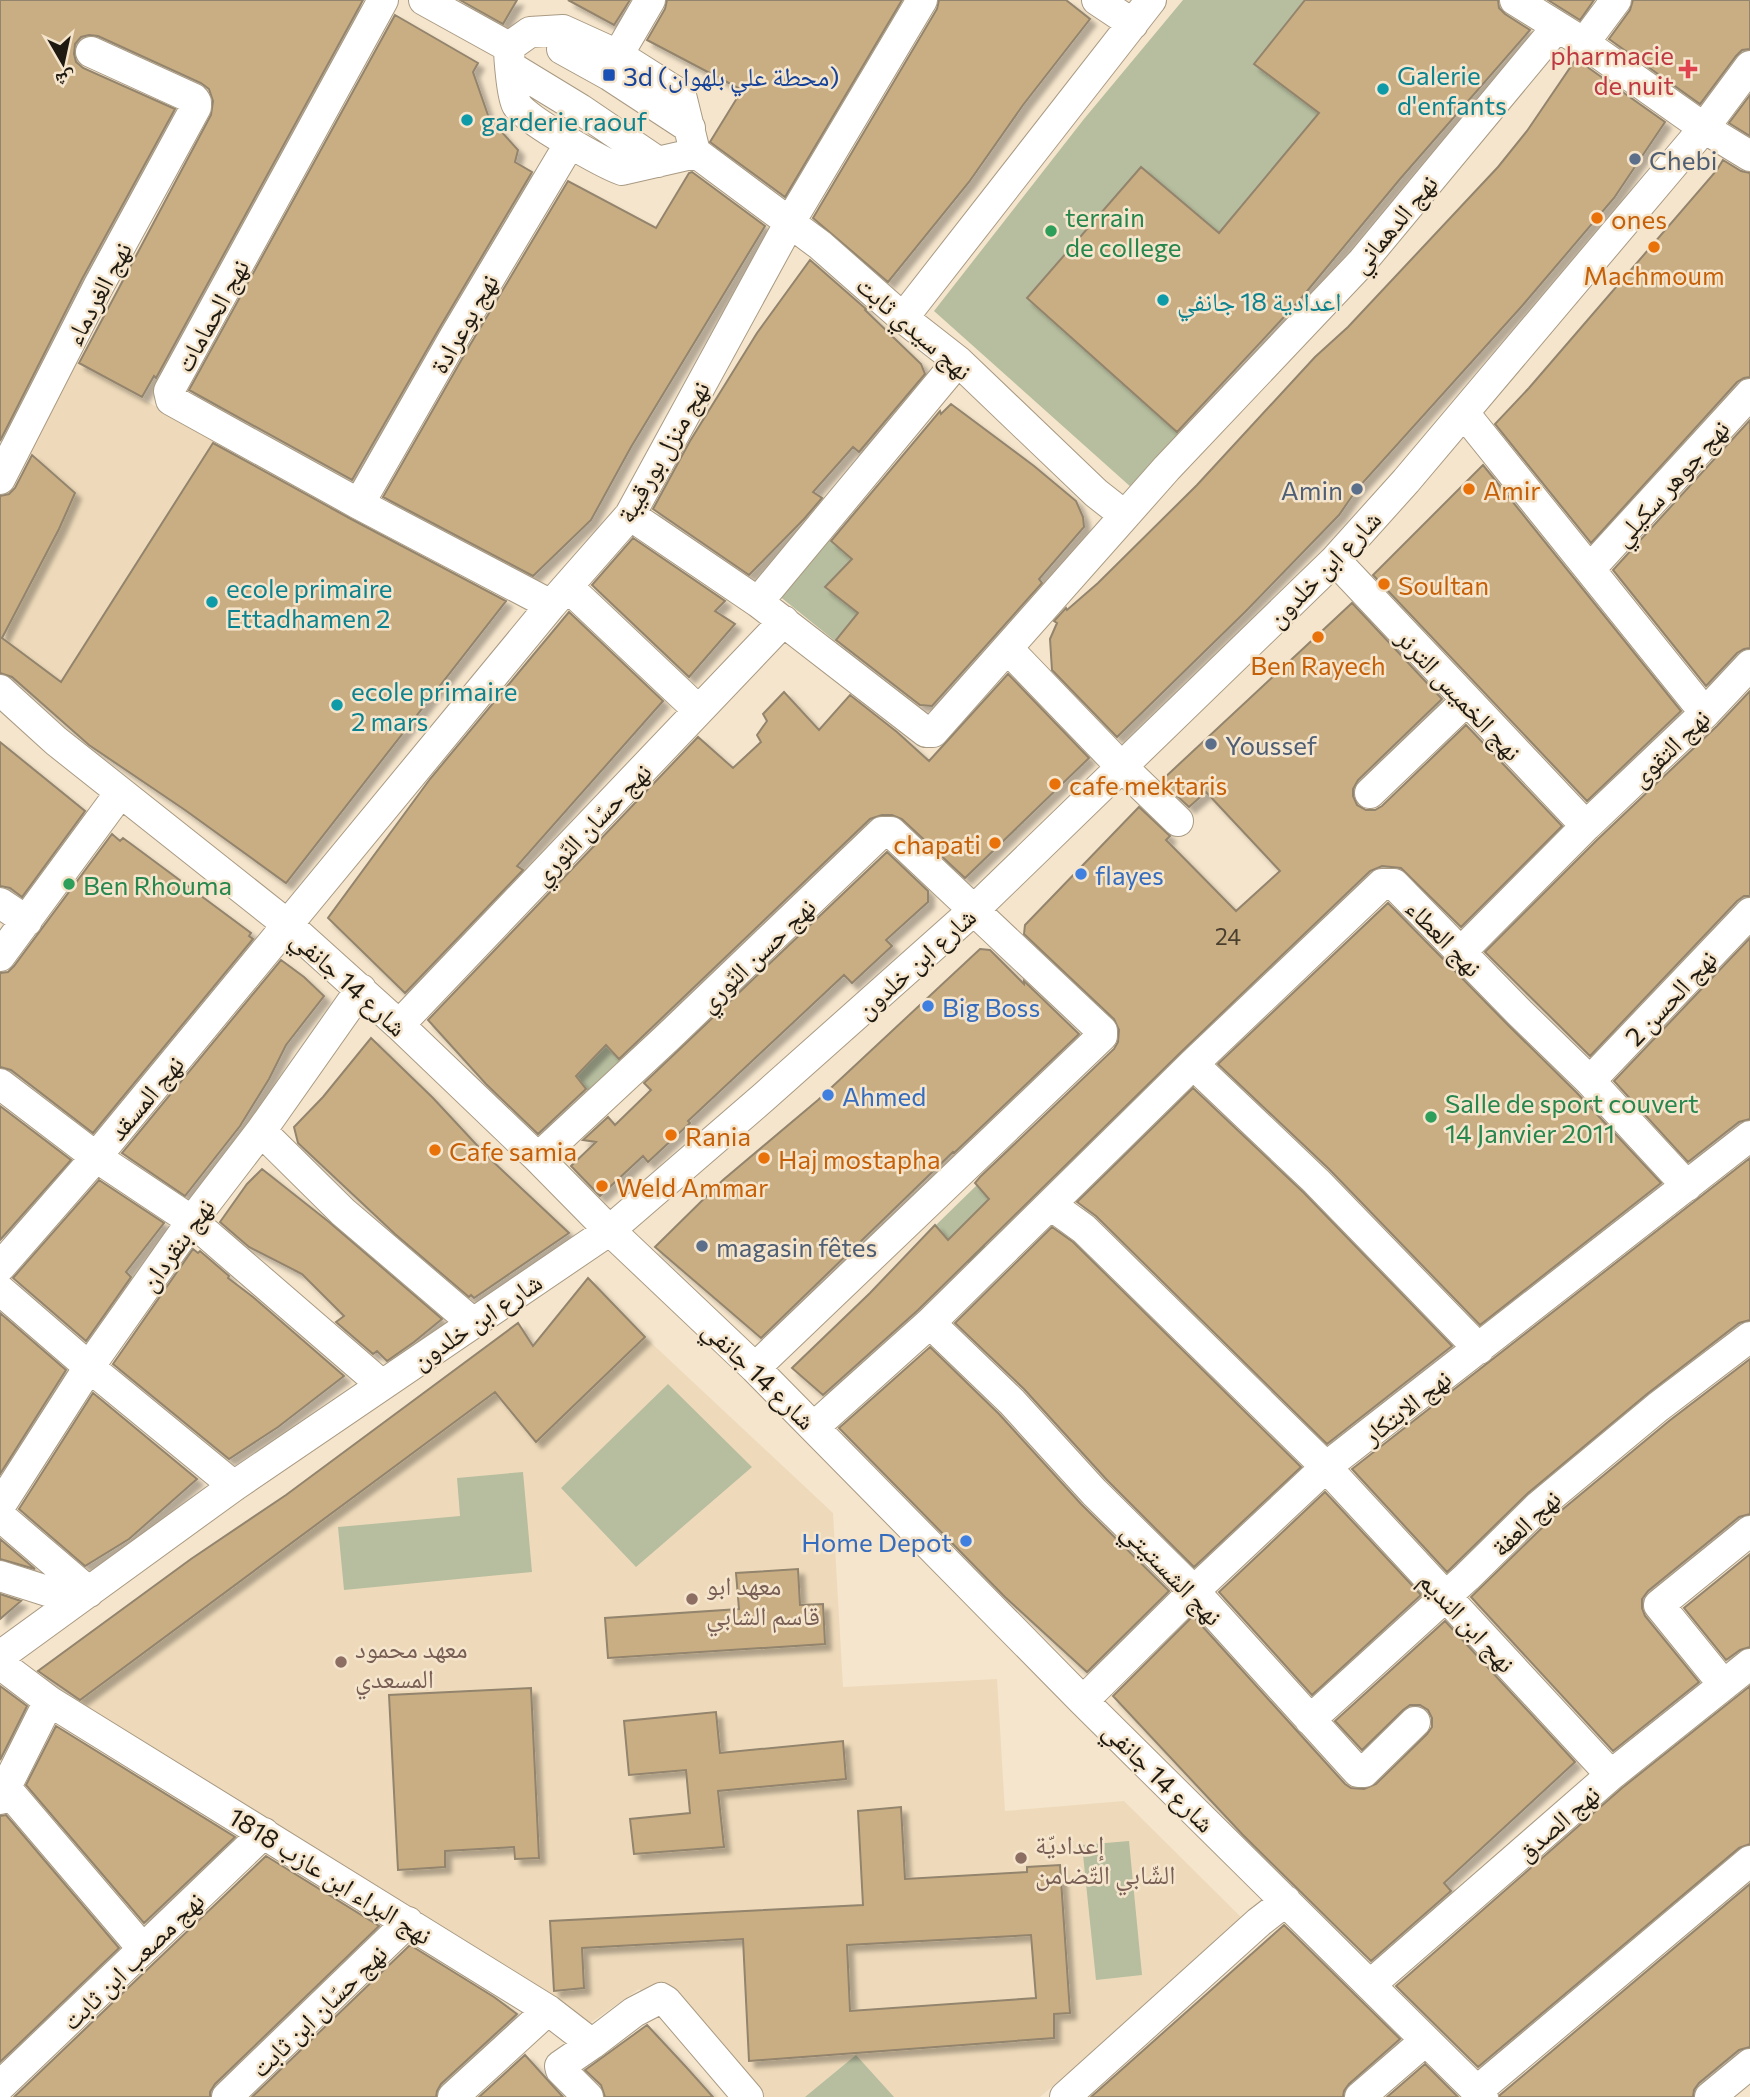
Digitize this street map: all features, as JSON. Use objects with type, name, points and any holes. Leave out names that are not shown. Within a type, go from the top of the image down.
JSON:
[{"type":"street","name":"نهج الحمامات","points":[[383,0],[169,391],[171,400],[359,504],[559,596],[698,710]]},
{"type":"street","points":[[424,0],[517,48],[580,109],[658,163]]},
{"type":"street","points":[[618,55],[650,0]]},
{"type":"street","name":"نهج منزل بورقيبة","points":[[288,925],[559,596],[630,515],[790,222],[922,0]]},
{"type":"street","points":[[1097,0],[1133,24]]},
{"type":"street","points":[[902,318],[1151,0]]},
{"type":"street","points":[[1514,0],[1584,43],[1704,128],[1750,156]]},
{"type":"street","points":[[1584,43],[1616,0]]},
{"type":"street","name":"نهج الدهماني","points":[[784,621],[926,732],[933,732],[1163,472],[1362,262],[1558,27]]},
{"type":"street","points":[[567,31],[618,55],[681,95],[692,140],[658,163],[622,170],[570,143],[520,110],[517,105],[514,99],[517,48],[567,31]]},
{"type":"street","name":"نهج سيدي ثابت","points":[[517,48],[609,75],[692,140],[820,245],[902,318],[958,361],[1096,493],[1124,515]]},
{"type":"street","name":"نهج الغردماء","points":[[0,480],[98,287],[196,107],[194,99],[91,52]]},
{"type":"street","name":"شارع ابن خلدون","points":[[0,1656],[234,1486],[610,1230],[975,909],[1335,560],[1464,413],[1704,128],[1750,66]]},
{"type":"street","name":"نهج بوعرادة","points":[[359,504],[461,325],[570,143]]},
{"type":"street","points":[[758,602],[958,361]]},
{"type":"street","name":"نهج جوهر سكيلي","points":[[1590,569],[1750,394]]},
{"type":"street","points":[[1464,413],[1705,713]]},
{"type":"street","points":[[630,515],[784,621]]},
{"type":"street","name":"نهج الخميس الترنر","points":[[1335,560],[1586,826]]},
{"type":"street","name":"نهج حسّان النّوري","points":[[399,1025],[784,621]]},
{"type":"street","points":[[1007,649],[1178,821]]},
{"type":"street","name":"نهج التقوى","points":[[1461,952],[1586,826],[1705,713],[1750,665]]},
{"type":"street","name":"شارع 14 جانفي","points":[[0,691],[56,741],[288,925],[399,1025],[755,1368],[1083,1701],[1480,2094]]},
{"type":"street","points":[[1370,793],[1466,701]]},
{"type":"street","points":[[0,956],[120,793]]},
{"type":"street","name":"نهج حسن النّوري","points":[[538,1158],[882,832],[891,832],[1102,1031],[1102,1036],[755,1368]]},
{"type":"street","name":"نهج العطاء","points":[[814,1427],[930,1322],[1193,1064],[1382,884],[1394,884],[1590,1081],[1687,1186]]},
{"type":"street","points":[[0,903],[27,922]]},
{"type":"street","name":"نهج الحسن 2","points":[[1590,1081],[1750,914]]},
{"type":"street","name":"نهج المسقد","points":[[0,1267],[96,1157],[288,925]]},
{"type":"street","name":"نهج بنقردان","points":[[0,1506],[89,1367],[361,989]]},
{"type":"street","points":[[1193,1064],[1316,1181],[1479,1349]]},
{"type":"street","points":[[0,1084],[96,1157],[192,1221],[382,1385]]},
{"type":"street","points":[[261,1131],[343,1212],[473,1323]]},
{"type":"street","name":"نهج الابتكار","points":[[1083,1701],[1194,1591],[1326,1467],[1750,1136]]},
{"type":"street","name":"نهج ابن النديم","points":[[1051,1205],[1084,1229],[1326,1467],[1611,1775]]},
{"type":"street","points":[[0,1290],[234,1486]]},
{"type":"street","name":"نهج الشستيتي","points":[[930,1322],[1012,1402],[1094,1492],[1194,1591],[1358,1772],[1361,1773],[1415,1722]]},
{"type":"street","name":"نهج العفة","points":[[1310,1720],[1467,1577],[1539,1506],[1658,1407],[1750,1337]]},
{"type":"street","points":[[0,1516],[80,1597]]},
{"type":"street","points":[[1723,1684],[1659,1605],[1750,1531]]},
{"type":"street","points":[[0,1576],[63,1596],[80,1597]]},
{"type":"street","name":"نهج البراء ابن عازب 1818","points":[[0,1664],[49,1701],[548,2010],[592,2044]]},
{"type":"street","name":"نهج الصدق","points":[[1370,1985],[1611,1775],[1750,1664]]},
{"type":"street","points":[[49,1701],[3,1793],[143,1948]]},
{"type":"street","name":"نهج مصعب ابن ثابت","points":[[0,2086],[264,1833]]},
{"type":"street","points":[[1480,2094],[1750,1861]]},
{"type":"street","points":[[1065,2097],[1286,1900]]},
{"type":"street","name":"نهج حسّان ابن ثابت","points":[[227,2097],[408,1922]]},
{"type":"street","points":[[588,2097],[560,2066],[634,2012],[662,1998],[748,2097]]},
{"type":"street","points":[[453,2097],[548,2010]]},
{"type":"street","points":[[1360,2097],[1425,2041]]},
{"type":"street","points":[[1710,2097],[1750,2064]]},
{"type":"shaded area","points":[[67,356],[215,440],[61,682],[2,638],[75,493],[23,447]]},
{"type":"shaded area","points":[[645,1337],[833,1513],[843,1687],[997,1679],[1005,1811],[1124,1801],[1247,1923],[1040,2097],[737,2097],[639,1989],[583,2028],[77,1702],[495,1392],[536,1442]]},
{"type":"green space","points":[[1183,0],[1305,0],[1254,64],[1319,113],[1219,233],[1141,167],[1027,297],[1181,435],[1132,488],[934,311],[1084,119]]},
{"type":"green space","points":[[828,539],[852,559],[858,613],[835,641],[778,595]]},
{"type":"green space","points":[[563,1003],[625,1065],[593,1097],[576,1076],[588,1063]]},
{"type":"green space","points":[[977,1185],[989,1199],[964,1224],[992,1253],[975,1271],[935,1226]]},
{"type":"green space","points":[[668,1384],[752,1467],[636,1567],[561,1488]]},
{"type":"green space","points":[[523,1472],[532,1572],[344,1590],[338,1527],[460,1516],[457,1478]]},
{"type":"green space","points":[[1129,1841],[1142,1975],[1096,1980],[1082,1845]]},
{"type":"green space","points":[[856,2055],[894,2097],[805,2097]]},
{"type":"building","points":[[0,0],[363,0],[156,378],[154,376],[142,397],[79,363],[211,115],[213,101],[209,89],[201,83],[98,36],[81,37],[75,44],[76,62],[83,68],[175,109],[82,279],[0,441]]},
{"type":"building","points":[[460,0],[517,0],[503,24]]},
{"type":"building","points":[[568,0],[630,0],[614,25]]},
{"type":"building","points":[[667,0],[902,0],[785,197],[710,142],[742,90],[647,40],[665,9]]},
{"type":"building","points":[[939,0],[1066,0],[1090,19],[1023,105],[969,182],[888,282],[813,218],[937,9]]},
{"type":"building","points":[[1305,0],[1498,0],[1499,8],[1505,14],[1530,30],[1400,179],[1298,302],[1177,432],[1027,298],[1141,167],[1219,233],[1319,113],[1254,64]]},
{"type":"building","points":[[1548,0],[1594,0],[1580,20]]},
{"type":"building","points":[[1633,0],[1750,0],[1750,49],[1742,50],[1736,56],[1700,104],[1609,39],[1630,10]]},
{"type":"building","points":[[395,15],[478,63],[473,72],[489,118],[518,150],[515,162],[532,172],[352,480],[189,390]]},
{"type":"building","points":[[1576,59],[1665,122],[1614,198],[1522,306],[1357,489],[1339,515],[1245,612],[1117,737],[1052,670],[1050,639],[1057,623],[1054,621],[1098,583],[1197,485],[1315,357],[1348,327],[1498,167],[1527,131]]},
{"type":"building","points":[[1750,95],[1750,136],[1729,123]]},
{"type":"building","points":[[1723,160],[1741,171],[1750,173],[1750,377],[1737,382],[1591,543],[1495,424],[1529,388]]},
{"type":"building","points":[[692,172],[765,226],[631,447],[591,520],[533,576],[383,497],[568,181],[656,228]]},
{"type":"building","points":[[810,260],[866,309],[921,364],[925,374],[859,452],[853,447],[813,492],[822,498],[749,575],[653,509],[690,441],[757,333]]},
{"type":"building","points":[[951,404],[1076,501],[1084,527],[1039,579],[1042,583],[932,706],[920,705],[836,640],[858,613],[825,587],[852,559],[831,541],[940,411],[941,414]]},
{"type":"building","points":[[1750,420],[1750,648],[1737,653],[1706,686],[1613,570]]},
{"type":"building","points":[[213,443],[506,601],[286,883],[89,745],[12,677],[0,673],[0,496],[9,494],[15,488],[32,455],[75,493],[2,638],[61,682]]},
{"type":"building","points":[[1483,465],[1681,711],[1587,801],[1373,575]]},
{"type":"building","points":[[633,538],[725,601],[715,611],[735,624],[689,677],[592,585]]},
{"type":"building","points":[[1352,603],[1442,699],[1358,780],[1353,789],[1357,805],[1366,810],[1375,810],[1382,806],[1466,725],[1562,826],[1461,927],[1401,868],[1382,866],[1370,871],[918,1310],[823,1395],[792,1368],[870,1293],[935,1225],[948,1240],[989,1199],[975,1183],[1114,1049],[1118,1042],[1119,1030],[1114,1019],[1024,934],[1025,925],[1139,807],[1170,836],[1166,840],[1236,911],[1280,871],[1206,792],[1189,807],[1161,781]]},
{"type":"building","points":[[569,612],[663,701],[517,866],[523,870],[405,993],[328,918],[430,779]]},
{"type":"building","points":[[1008,674],[1089,758],[965,878],[902,819],[882,815],[870,819],[619,1059],[606,1045],[576,1076],[586,1089],[538,1134],[486,1084],[428,1020],[698,737],[733,768],[761,742],[757,735],[767,721],[763,714],[784,692],[819,730],[850,695],[929,761]]},
{"type":"building","points":[[1750,691],[1750,896],[1744,896],[1737,901],[1590,1056],[1485,952]]},
{"type":"building","points":[[0,742],[85,811],[22,897],[10,888],[0,886]]},
{"type":"building","points":[[112,834],[120,841],[123,838],[251,933],[249,936],[253,939],[93,1133],[11,1070],[0,1067],[0,973],[8,972],[14,966]]},
{"type":"building","points":[[887,852],[928,891],[928,902],[886,940],[892,946],[852,983],[844,975],[648,1162],[643,1156],[600,1196],[571,1166],[596,1142],[583,1140],[608,1117],[615,1125],[651,1090],[644,1083]]},
{"type":"building","name":"Salle de sport couvert 14 Janvier 2011","points":[[1388,903],[1577,1093],[1661,1183],[1480,1325],[1329,1169],[1218,1064]]},
{"type":"building","points":[[1750,938],[1750,1119],[1739,1122],[1688,1162],[1614,1081]]},
{"type":"building","points":[[980,949],[990,950],[1079,1034],[761,1338],[655,1247],[723,1180],[818,1100]]},
{"type":"building","points":[[281,960],[324,996],[286,1045],[240,1126],[185,1196],[122,1153]]},
{"type":"building","points":[[371,1038],[433,1098],[487,1156],[569,1233],[474,1298],[471,1295],[469,1297],[395,1234],[298,1143],[294,1127],[323,1097]]},
{"type":"building","points":[[1193,1088],[1304,1193],[1452,1346],[1327,1444],[1096,1216],[1077,1202]]},
{"type":"building","points":[[0,1106],[71,1160],[0,1240]]},
{"type":"building","points":[[1750,1158],[1750,1320],[1739,1323],[1647,1394],[1528,1493],[1447,1572],[1352,1469]]},
{"type":"building","points":[[262,1169],[329,1222],[442,1319],[387,1361],[377,1351],[373,1354],[336,1322],[344,1316],[302,1274],[249,1247],[220,1222],[247,1184]]},
{"type":"building","points":[[99,1180],[164,1223],[126,1272],[131,1277],[86,1341],[13,1278]]},
{"type":"building","points":[[1052,1227],[1073,1242],[1301,1467],[1194,1567],[1107,1480],[1024,1389],[955,1323]]},
{"type":"building","points":[[193,1249],[198,1253],[200,1251],[344,1376],[278,1427],[229,1459],[113,1364]]},
{"type":"building","points":[[588,1278],[645,1337],[536,1442],[495,1392],[80,1700],[38,1671],[191,1559],[286,1495],[518,1323],[533,1346]]},
{"type":"building","points":[[0,1313],[66,1370],[0,1474]]},
{"type":"building","points":[[930,1347],[999,1414],[1081,1504],[1169,1591],[1087,1672],[1005,1597],[839,1428]]},
{"type":"building","points":[[1750,1359],[1750,1514],[1739,1517],[1648,1591],[1642,1599],[1645,1616],[1699,1682],[1613,1751],[1471,1597],[1551,1519],[1669,1421]]},
{"type":"building","points":[[93,1393],[197,1479],[129,1539],[85,1566],[19,1509]]},
{"type":"building","points":[[1325,1492],[1421,1595],[1312,1695],[1219,1592]]},
{"type":"building","points":[[0,1539],[35,1569],[0,1559]]},
{"type":"building","points":[[1750,1554],[1750,1647],[1740,1650],[1726,1660],[1684,1608]]},
{"type":"building","points":[[798,1569],[800,1605],[823,1604],[825,1644],[608,1658],[605,1618],[739,1609],[736,1573]]},
{"type":"building","points":[[0,1594],[21,1601],[0,1619]]},
{"type":"building","points":[[1193,1616],[1351,1788],[1364,1789],[1376,1784],[1427,1734],[1432,1727],[1432,1718],[1428,1710],[1420,1705],[1410,1705],[1362,1750],[1335,1721],[1445,1621],[1575,1762],[1444,1883],[1451,1891],[1371,1961],[1243,1835],[1113,1696]]},
{"type":"building","points":[[0,1686],[27,1706],[0,1760]]},
{"type":"building","points":[[1750,1686],[1750,1844],[1739,1848],[1478,2067],[1396,1986],[1622,1788]]},
{"type":"building","points":[[531,1688],[539,1858],[515,1859],[514,1847],[445,1851],[445,1867],[398,1870],[389,1695]]},
{"type":"building","points":[[716,1712],[720,1753],[843,1741],[846,1779],[718,1791],[724,1847],[634,1854],[630,1819],[690,1813],[686,1770],[629,1775],[624,1721]]},
{"type":"building","points":[[56,1726],[235,1837],[144,1923],[26,1785]]},
{"type":"building","points":[[901,1807],[905,1879],[1027,1872],[1027,1867],[1060,1865],[1070,2013],[1054,2014],[1054,2038],[749,2061],[743,1939],[582,1948],[584,1988],[554,1991],[550,1921],[863,1905],[858,1811]],"holes":[[[1031,1935],[1036,1998],[850,2011],[847,1945]]]},
{"type":"building","points":[[6,1815],[119,1948],[0,2062],[0,1816]]},
{"type":"building","points":[[266,1856],[379,1926],[215,2084],[210,2097],[14,2097]]},
{"type":"building","points":[[1750,1884],[1750,2047],[1739,2050],[1699,2083],[1693,2097],[1500,2097],[1500,2095]]},
{"type":"building","points":[[1284,1925],[1400,2039],[1349,2084],[1343,2097],[1091,2097]]},
{"type":"building","points":[[410,1945],[517,2014],[441,2084],[436,2097],[252,2097]]},
{"type":"building","points":[[647,2025],[713,2097],[605,2097],[601,2085],[585,2070]]},
{"type":"building","points":[[525,2055],[563,2097],[479,2097]]},
{"type":"building","points":[[1425,2064],[1458,2097],[1387,2097]]},
{"type":"place","name":"pharmacie de nuit","points":[[1688,69]]},
{"type":"place","name":"3d (محطة علي بلهوان)","points":[[609,75]]},
{"type":"place","name":"Galerie d'enfants","points":[[1383,89]]},
{"type":"place","name":"garderie raouf","points":[[467,120]]},
{"type":"place","name":"Chebi","points":[[1635,159]]},
{"type":"place","name":"ones","points":[[1597,218]]},
{"type":"place","name":"terrain de college","points":[[1051,231]]},
{"type":"place","name":"Machmoum","points":[[1654,247]]},
{"type":"place","name":"اعدادية 18 جانفي","points":[[1163,300]]},
{"type":"place","name":"Amin","points":[[1357,489]]},
{"type":"place","name":"Amir","points":[[1469,489]]},
{"type":"place","name":"Soultan","points":[[1384,584]]},
{"type":"place","name":"ecole primaire Ettadhamen 2","points":[[212,602]]},
{"type":"place","name":"Ben Rayech","points":[[1318,637]]},
{"type":"place","name":"ecole primaire 2 mars","points":[[337,705]]},
{"type":"place","name":"Youssef","points":[[1211,744]]},
{"type":"place","name":"cafe mektaris","points":[[1055,784]]},
{"type":"place","name":"chapati","points":[[995,843]]},
{"type":"place","name":"flayes","points":[[1081,874]]},
{"type":"place","name":"Ben Rhouma","points":[[69,884]]},
{"type":"place","name":"Big Boss","points":[[928,1006]]},
{"type":"place","name":"Ahmed","points":[[828,1095]]},
{"type":"place","name":"Salle de sport couvert 14 Janvier 2011","points":[[1431,1117]]},
{"type":"place","name":"Rania","points":[[671,1135]]},
{"type":"place","name":"Cafe samia","points":[[435,1150]]},
{"type":"place","name":"Haj mostapha","points":[[764,1158]]},
{"type":"place","name":"Weld Ammar","points":[[602,1186]]},
{"type":"place","name":"magasin fêtes","points":[[702,1246]]},
{"type":"place","name":"Home Depot","points":[[966,1541]]},
{"type":"place","name":"معهد ابو قاسم الشابي","points":[[692,1599]]},
{"type":"place","name":"معهد محمود المسعدي","points":[[341,1662]]},
{"type":"place","name":"إعداديّة الشّابي التّضامن","points":[[1021,1858]]}]
